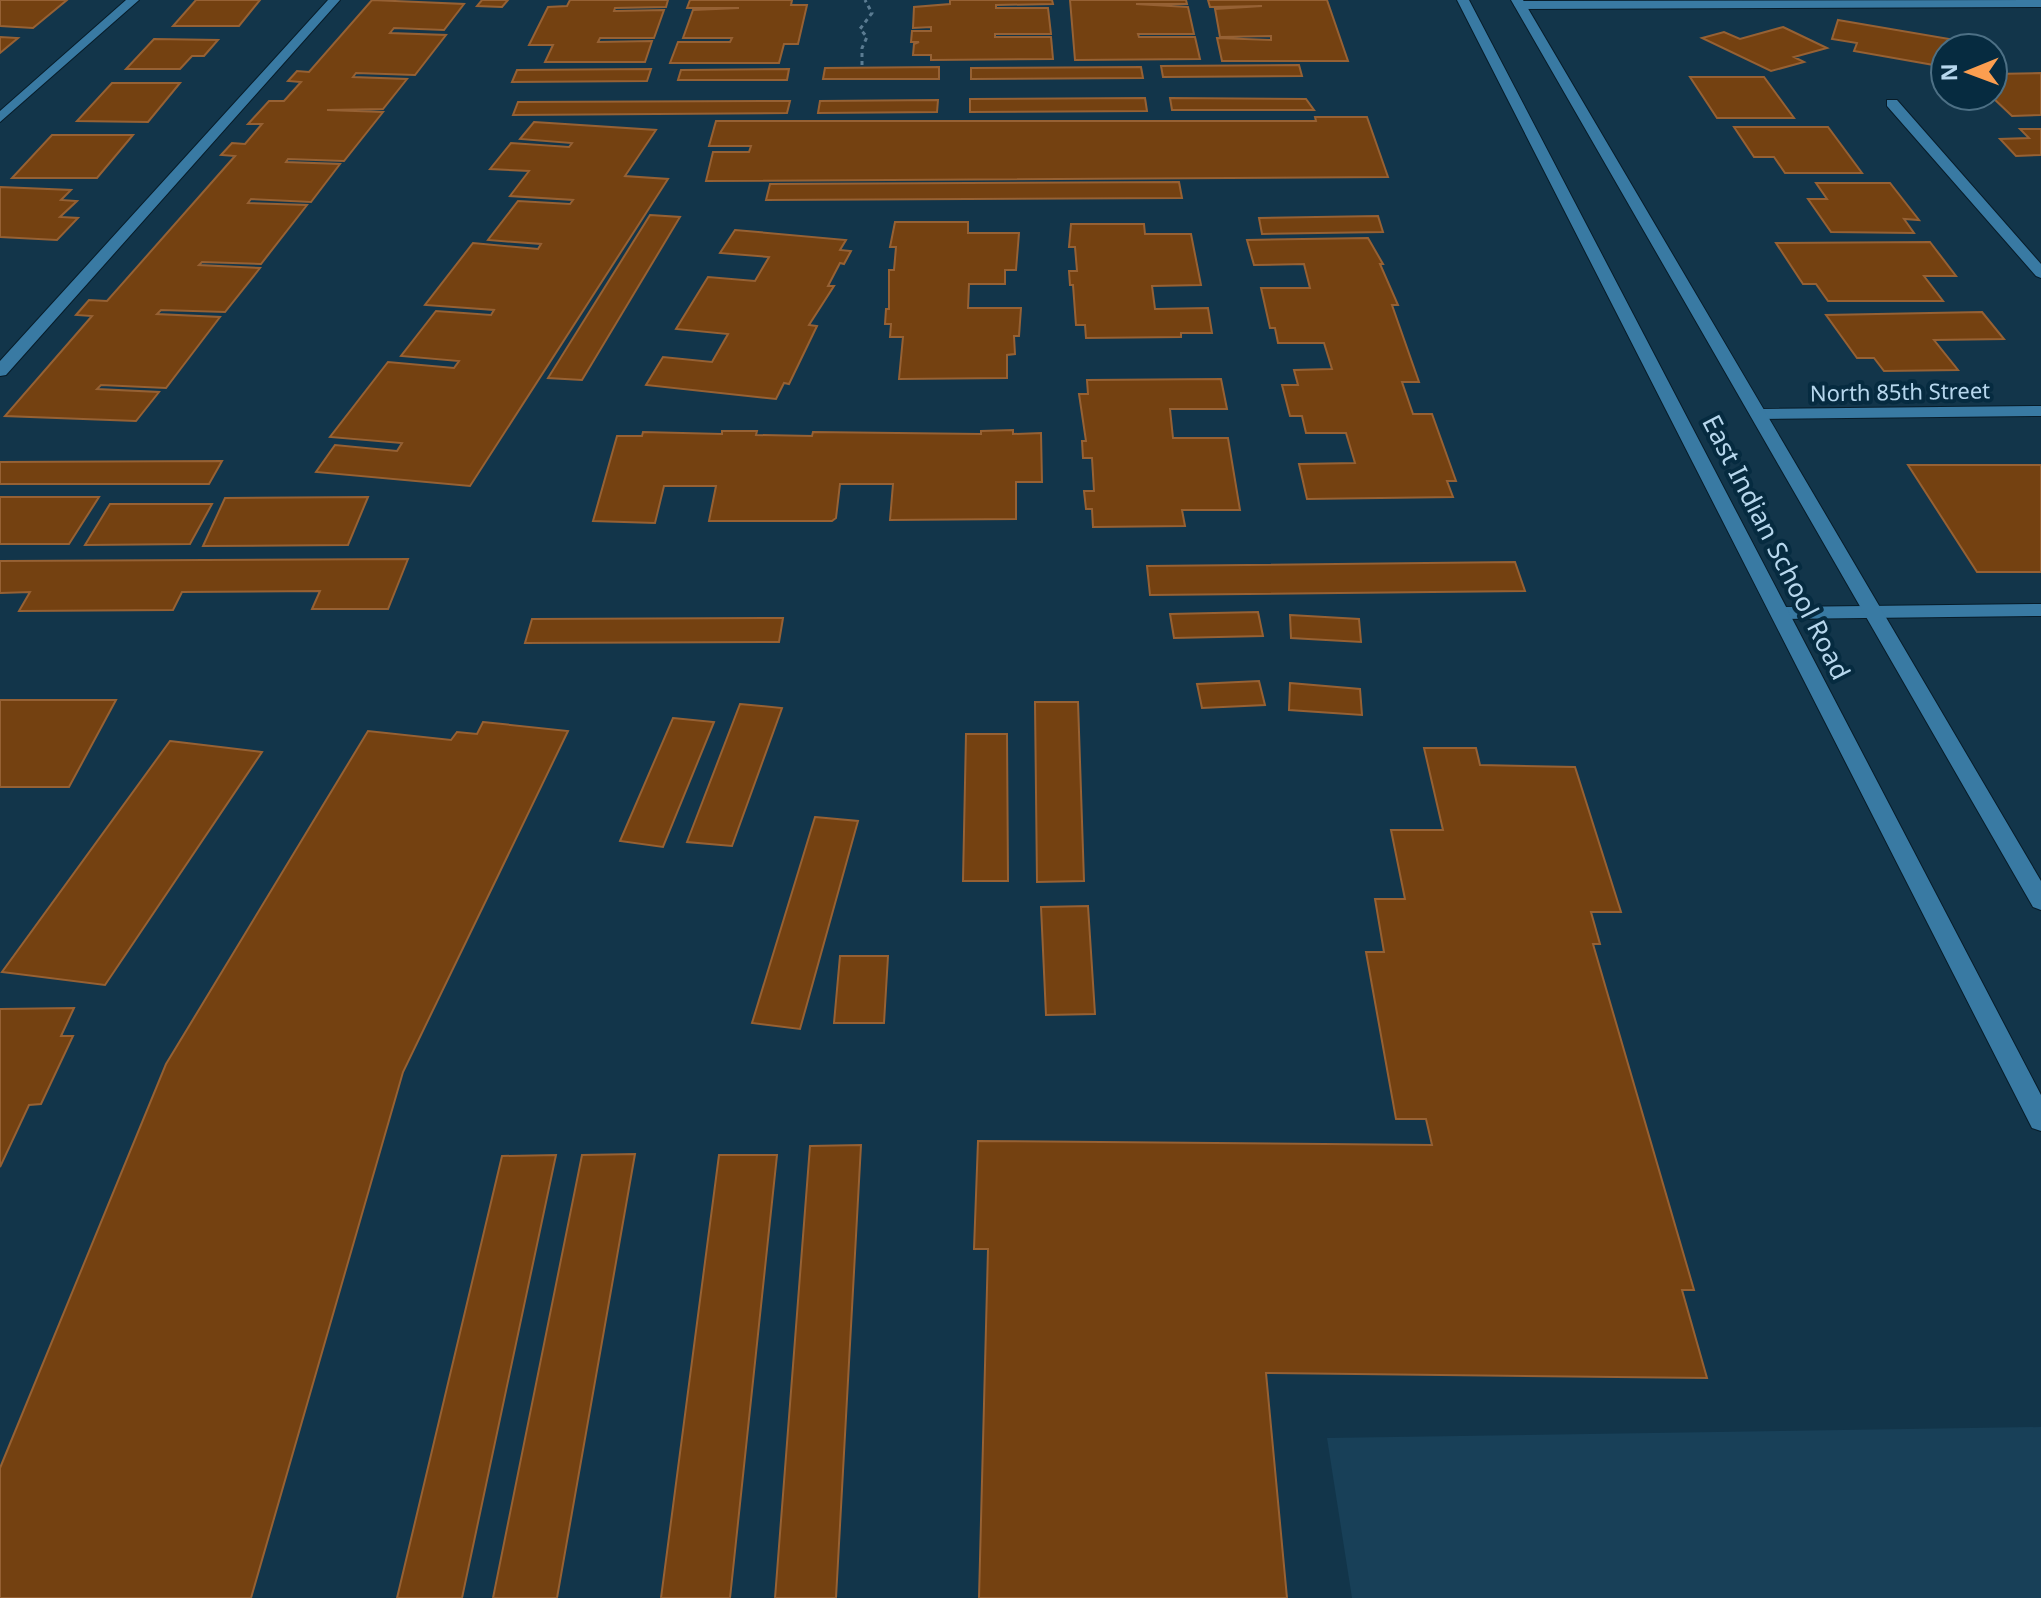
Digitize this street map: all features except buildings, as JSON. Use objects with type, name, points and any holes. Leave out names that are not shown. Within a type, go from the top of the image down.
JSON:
[{"type":"main road","points":[[0,118],[133,0]]},
{"type":"main road","points":[[0,371],[334,0]]},
{"type":"main road","name":"East Indian School Road","points":[[1463,0],[2041,1120]]},
{"type":"main road","points":[[1518,2],[2036,3],[2041,13]]},
{"type":"main road","name":"East Indian School Road","points":[[1518,2],[2041,901]]},
{"type":"main road","points":[[1892,103],[2041,273]]},
{"type":"main road","name":"North 85th Street","points":[[1760,414],[2041,411]]},
{"type":"main road","points":[[1781,613],[2041,610]]},
{"type":"path","points":[[862,65],[862,48],[867,37],[860,29],[872,13],[865,0]]},
{"type":"shaded area","points":[[2041,1427],[2041,1598],[1352,1598],[1327,1438]]}]
